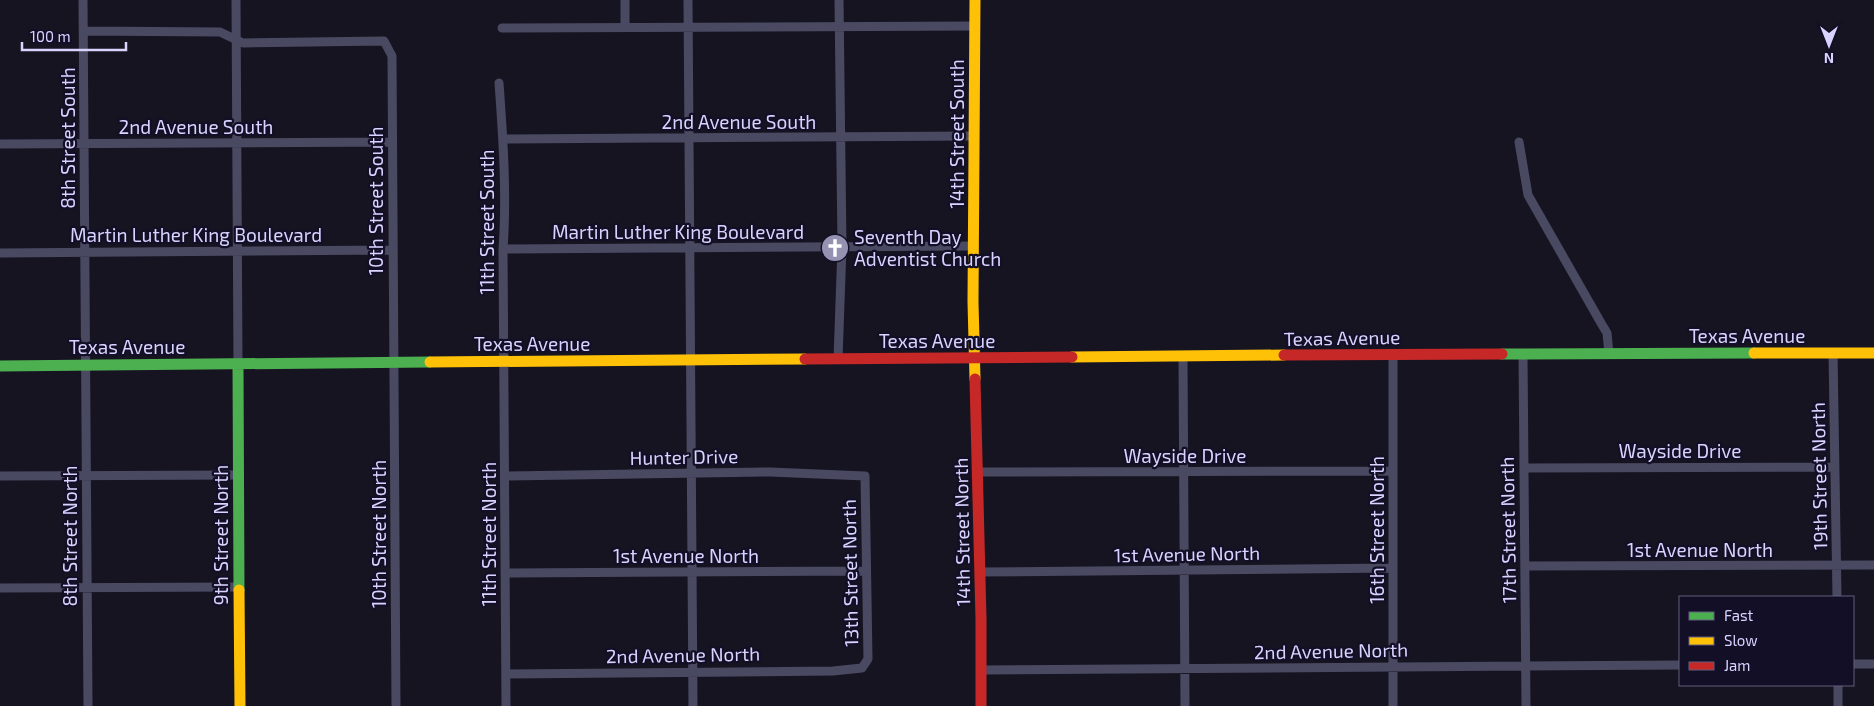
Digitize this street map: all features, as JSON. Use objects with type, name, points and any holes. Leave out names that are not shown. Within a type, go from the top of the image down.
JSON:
[{"type":"main road","name":"14th Street South","points":[[975,0],[975,358]]},
{"type":"main road","name":"Texas Avenue","points":[[0,366],[1392,354],[1874,353]]},
{"type":"main road","name":"14th Street North","points":[[975,358],[982,706]]},
{"type":"main road","name":"9th Street North","points":[[238,364],[240,706]]},
{"type":"street","name":"8th Street South","points":[[83,0],[86,365]]},
{"type":"street","points":[[236,0],[238,364]]},
{"type":"street","points":[[625,0],[625,27]]},
{"type":"street","points":[[688,0],[692,706]]},
{"type":"street","points":[[838,359],[842,247],[839,0]]},
{"type":"street","points":[[502,28],[975,26]]},
{"type":"street","points":[[84,31],[220,32],[236,39]]},
{"type":"street","name":"10th Street South","points":[[236,39],[243,43],[384,41],[392,56],[394,362]]},
{"type":"street","name":"11th Street South","points":[[499,83],[503,139],[505,231],[503,249],[504,362]]},
{"type":"street","name":"2nd Avenue South","points":[[503,139],[974,136]]},
{"type":"street","name":"2nd Avenue South","points":[[0,144],[392,142]]},
{"type":"street","points":[[1519,142],[1528,195],[1602,322],[1607,333],[1609,354]]},
{"type":"street","name":"Martin Luther King Boulevard","points":[[503,249],[974,246]]},
{"type":"street","name":"Martin Luther King Boulevard","points":[[0,252],[393,250]]},
{"type":"street","name":"19th Street North","points":[[1833,353],[1837,596]]},
{"type":"street","name":"16th Street North","points":[[1392,354],[1393,706]]},
{"type":"street","name":"17th Street North","points":[[1523,354],[1526,706]]},
{"type":"street","points":[[1183,357],[1186,706]]},
{"type":"street","name":"10th Street North","points":[[394,362],[396,706]]},
{"type":"street","name":"11th Street North","points":[[504,362],[506,706]]},
{"type":"street","name":"8th Street North","points":[[86,365],[88,706]]},
{"type":"street","name":"Wayside Drive","points":[[1524,468],[1835,467]]},
{"type":"street","name":"Wayside Drive","points":[[978,472],[1393,471]]},
{"type":"street","name":"Hunter Drive","points":[[505,476],[770,472],[863,476]]},
{"type":"street","points":[[0,476],[238,475]]},
{"type":"street","name":"13th Street North","points":[[861,668],[868,659],[865,476],[863,476]]},
{"type":"street","name":"1st Avenue North","points":[[1525,566],[1874,565]]},
{"type":"street","name":"1st Avenue North","points":[[980,572],[1393,568]]},
{"type":"street","name":"1st Avenue North","points":[[505,573],[866,571]]},
{"type":"street","points":[[0,588],[239,587]]},
{"type":"street","points":[[1854,664],[1874,664]]},
{"type":"street","name":"2nd Avenue North","points":[[982,670],[1679,665]]},
{"type":"street","name":"2nd Avenue North","points":[[506,674],[833,671],[861,668]]},
{"type":"street","points":[[1838,686],[1838,706]]},
{"type":"traffic: fast","points":[[1502,354],[1754,353]]},
{"type":"traffic: fast","points":[[0,366],[430,362]]},
{"type":"traffic: fast","points":[[238,364],[239,590]]},
{"type":"traffic: slow","points":[[975,0],[973,302],[975,379]]},
{"type":"traffic: slow","points":[[1754,353],[1874,353]]},
{"type":"traffic: slow","points":[[1072,357],[1284,355]]},
{"type":"traffic: slow","points":[[430,362],[805,359]]},
{"type":"traffic: slow","points":[[239,590],[240,706]]},
{"type":"traffic: jam","points":[[1284,355],[1502,354]]},
{"type":"traffic: jam","points":[[805,359],[1072,357]]},
{"type":"traffic: jam","points":[[975,379],[981,619],[981,706]]},
{"type":"place","name":"Seventh Day Adventist Church","points":[[835,248]]}]
